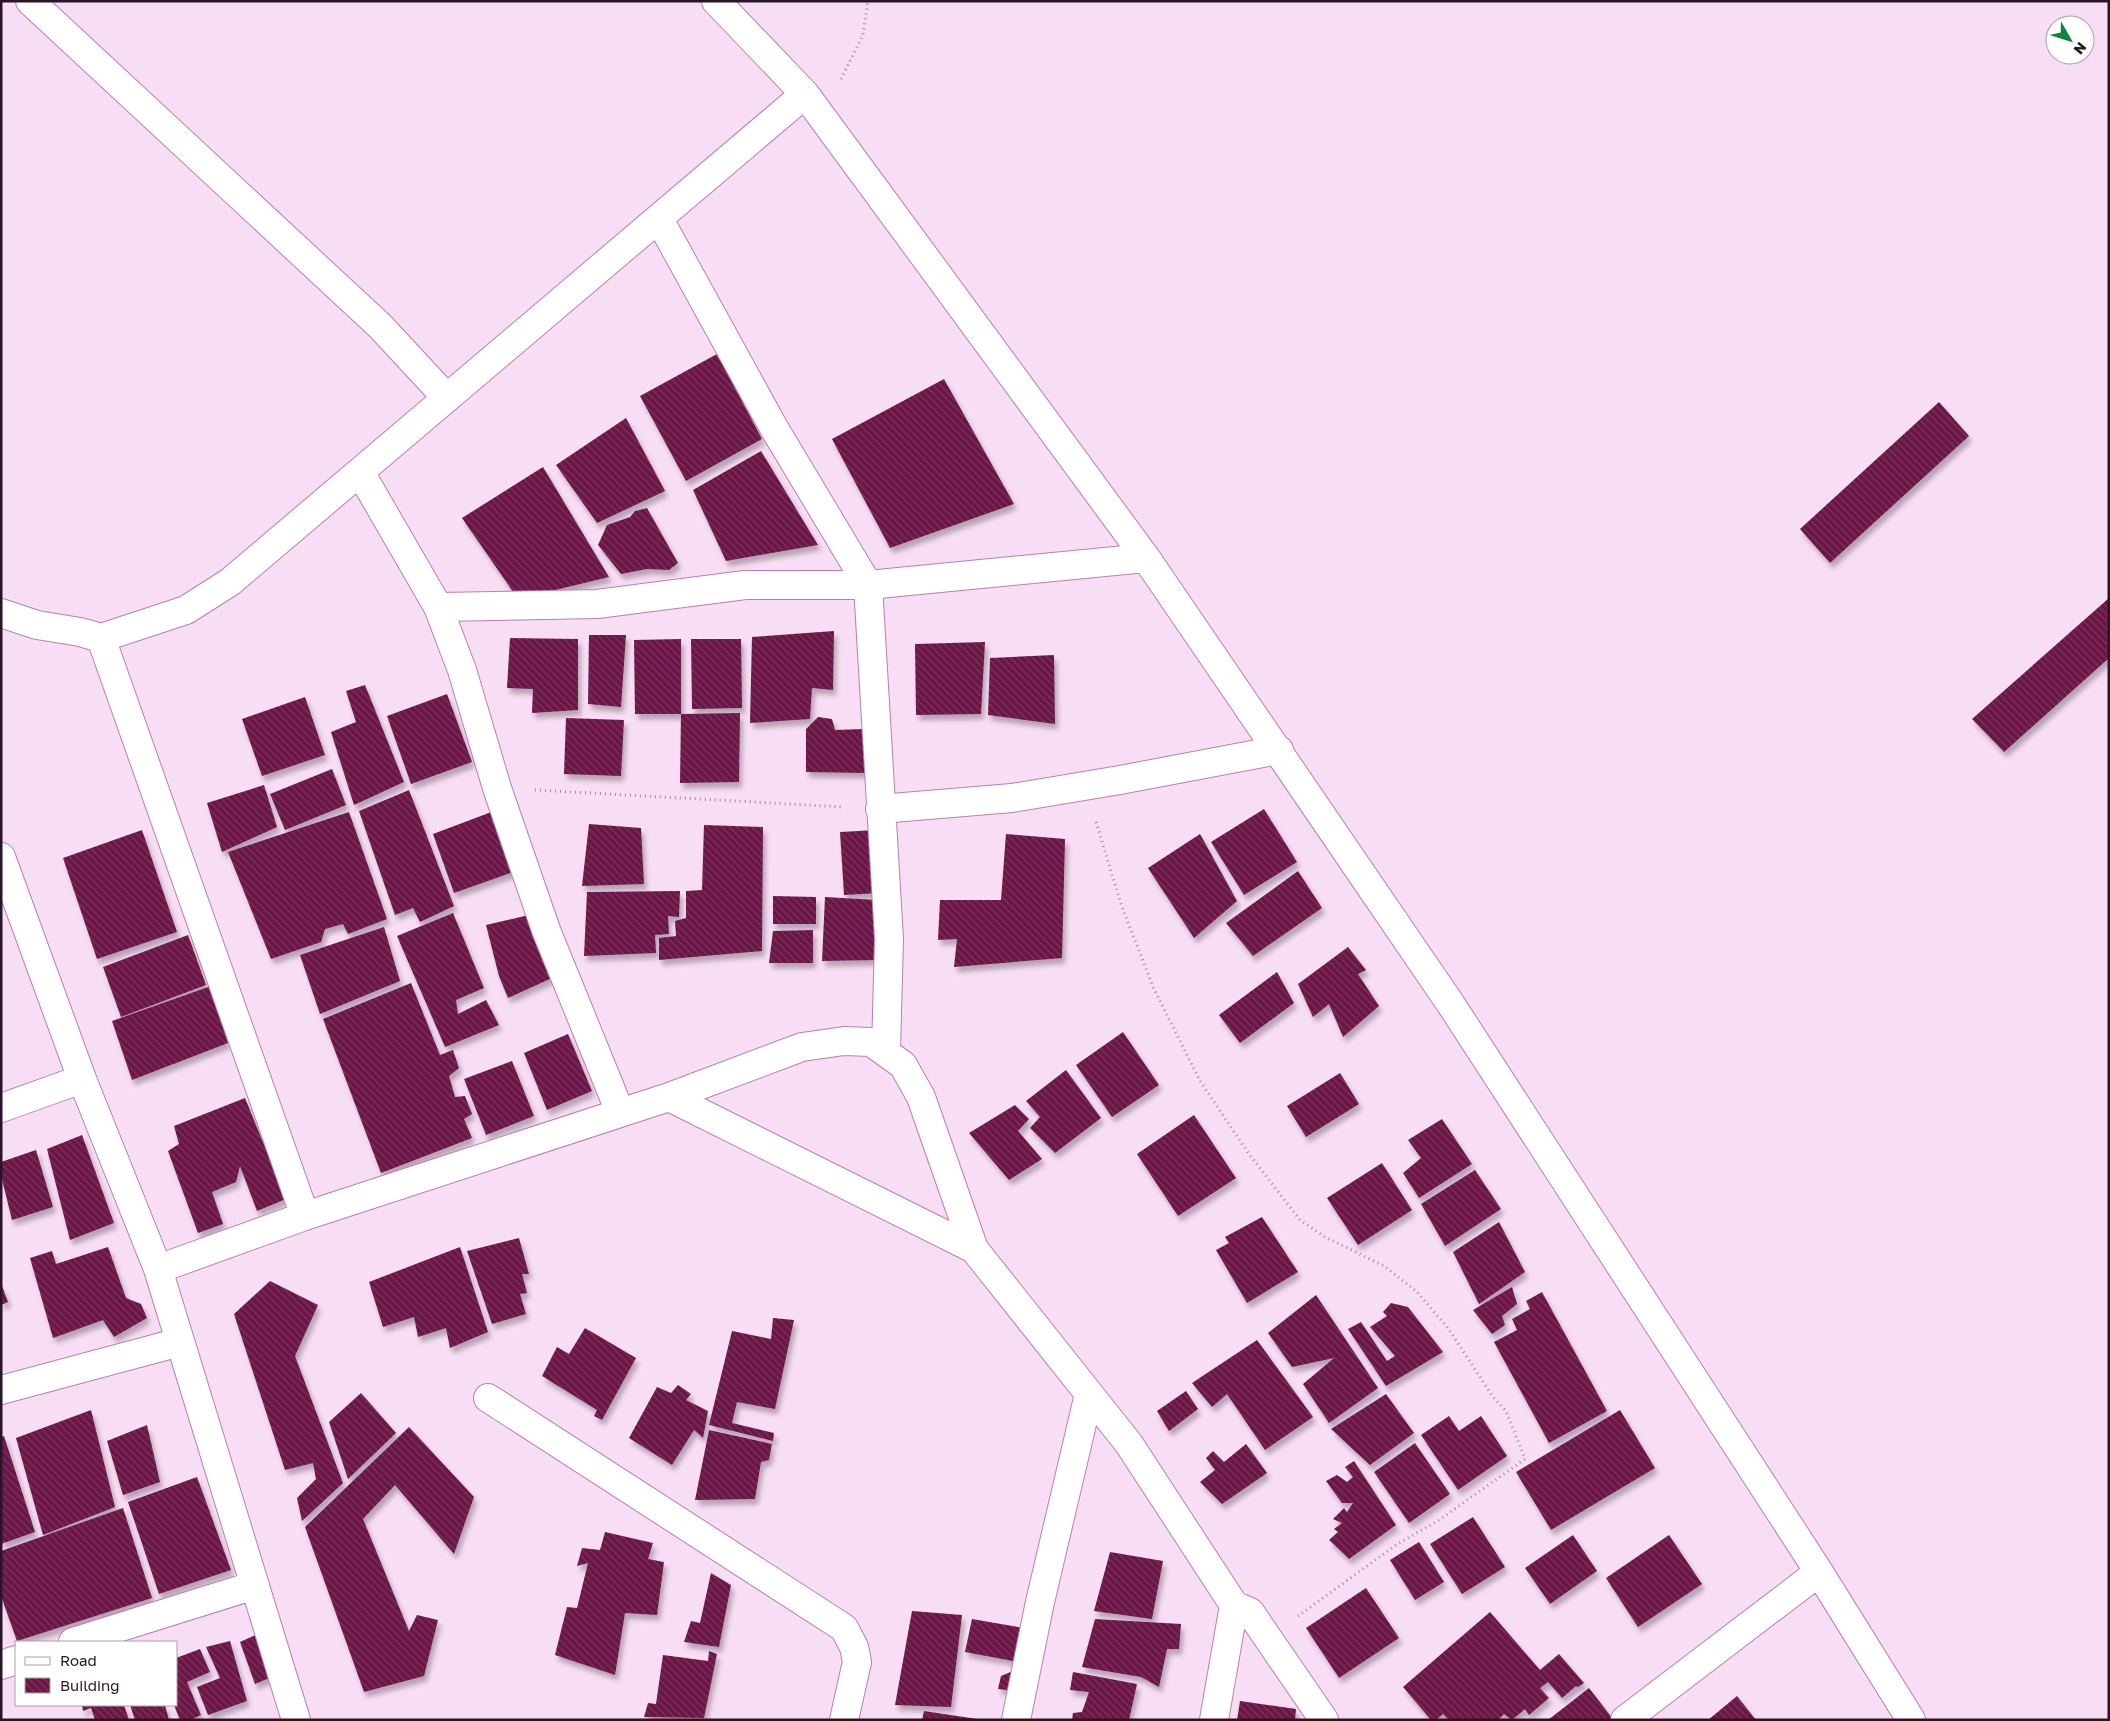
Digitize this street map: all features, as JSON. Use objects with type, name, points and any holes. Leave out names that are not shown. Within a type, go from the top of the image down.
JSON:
[{"type":"street","points":[[30,1],[380,326],[446,397]]},
{"type":"street","points":[[716,1],[810,101],[1146,558],[1280,750],[1452,1006],[1818,1572],[1911,1720]]},
{"type":"street","points":[[1,612],[37,625],[80,632],[101,638],[186,610],[230,582],[446,397],[659,219],[810,101]]},
{"type":"street","points":[[659,219],[774,428],[868,586],[889,939],[886,1051]]},
{"type":"street","points":[[360,472],[438,607],[462,670],[497,788],[546,930],[620,1112]]},
{"type":"street","points":[[438,607],[597,604],[746,585],[868,586],[1146,558]]},
{"type":"street","points":[[101,638],[305,1216]]},
{"type":"street","points":[[880,809],[1012,798],[1280,750]]},
{"type":"street","points":[[1,857],[82,1079],[158,1269],[296,1720]]},
{"type":"street","points":[[158,1269],[305,1216],[669,1097],[802,1047],[844,1041],[871,1042],[903,1065],[921,1097],[974,1249],[1129,1444],[1242,1608],[1324,1720]]},
{"type":"street","points":[[1,1108],[82,1079]]},
{"type":"street","points":[[669,1097],[974,1249]]},
{"type":"street","points":[[1,1390],[180,1342]]},
{"type":"street","points":[[1016,1720],[1040,1602],[1089,1394]]},
{"type":"street","points":[[488,1398],[844,1628],[854,1647],[857,1662],[844,1720]]},
{"type":"street","points":[[1625,1720],[1818,1572]]},
{"type":"street","points":[[76,1641],[255,1585]]},
{"type":"street","points":[[1214,1720],[1242,1608]]},
{"type":"street","points":[[1,1665],[15,1660]]},
{"type":"path","points":[[810,101],[840,80],[856,53],[863,35],[868,1]]},
{"type":"path","points":[[1082,786],[1101,836],[1122,907],[1154,989],[1200,1081],[1250,1154],[1300,1220],[1325,1237],[1384,1266],[1416,1291],[1448,1328],[1493,1397],[1506,1411],[1525,1458],[1439,1520],[1396,1545],[1292,1620],[1242,1608]]},
{"type":"path","points":[[497,788],[880,809]]},
{"type":"building","points":[[717,354],[762,439],[686,481],[640,396]]},
{"type":"building","points":[[944,379],[1014,504],[890,548],[832,439]]},
{"type":"building","points":[[1939,402],[1969,436],[1830,563],[1800,529]]},
{"type":"building","points":[[626,418],[665,491],[597,523],[556,465]]},
{"type":"building","points":[[761,451],[818,545],[726,561],[693,490]]},
{"type":"building","points":[[543,467],[609,577],[518,599],[462,518]]},
{"type":"building","points":[[647,508],[678,563],[669,570],[647,569],[621,574],[598,545],[607,525],[630,517],[635,511]]},
{"type":"building","points":[[2109,598],[2109,658],[2004,752],[1972,719]]},
{"type":"building","points":[[834,631],[833,690],[812,688],[810,719],[750,723],[752,637]]},
{"type":"building","points":[[589,635],[626,635],[621,707],[588,704]]},
{"type":"building","points":[[510,638],[578,639],[578,710],[532,713],[533,689],[507,688]]},
{"type":"building","points":[[681,639],[681,714],[635,714],[634,640]]},
{"type":"building","points":[[691,639],[741,639],[742,708],[692,709]]},
{"type":"building","points":[[985,642],[981,714],[916,715],[915,644]]},
{"type":"building","points":[[1054,655],[1055,724],[988,715],[990,658]]},
{"type":"building","points":[[365,685],[404,782],[354,805],[331,732],[356,722],[346,691]]},
{"type":"building","points":[[447,694],[472,762],[411,784],[387,716]]},
{"type":"building","points":[[305,697],[325,755],[262,776],[242,719]]},
{"type":"building","points":[[740,713],[739,782],[680,783],[681,714]]},
{"type":"building","points":[[818,717],[832,719],[835,730],[863,729],[865,773],[806,772],[806,729]]},
{"type":"building","points":[[566,718],[624,720],[621,776],[564,774]]},
{"type":"building","points":[[332,769],[346,805],[285,830],[270,794]]},
{"type":"building","points":[[264,785],[277,827],[222,852],[207,803]]},
{"type":"building","points":[[409,790],[454,906],[420,922],[413,908],[395,915],[359,811]]},
{"type":"building","points":[[1264,809],[1297,862],[1244,895],[1211,842]]},
{"type":"building","points":[[494,811],[516,871],[454,893],[433,834]]},
{"type":"building","points":[[349,812],[387,919],[348,934],[343,924],[325,929],[321,942],[271,959],[228,852]]},
{"type":"building","points":[[589,824],[641,828],[644,884],[582,886]]},
{"type":"building","points":[[704,825],[763,827],[762,951],[659,960],[659,938],[676,936],[675,921],[686,918],[686,891],[702,890]]},
{"type":"building","points":[[142,830],[177,932],[97,959],[63,858]]},
{"type":"building","points":[[877,830],[880,893],[844,895],[840,832]]},
{"type":"building","points":[[1006,834],[1065,839],[1062,958],[954,967],[957,939],[938,940],[940,900],[1001,900]]},
{"type":"building","points":[[1200,834],[1237,901],[1194,938],[1148,868]]},
{"type":"building","points":[[1298,871],[1322,908],[1253,956],[1226,923]]},
{"type":"building","points":[[680,891],[679,917],[668,916],[669,934],[655,935],[656,953],[584,956],[587,892]]},
{"type":"building","points":[[773,896],[816,897],[816,924],[773,924]]},
{"type":"building","points":[[825,897],[877,900],[878,960],[822,961]]},
{"type":"building","points":[[453,913],[484,988],[456,1000],[458,1014],[486,1000],[499,1025],[445,1047],[397,936]]},
{"type":"building","points":[[529,915],[552,978],[508,998],[499,976],[486,925]]},
{"type":"building","points":[[384,927],[400,981],[320,1014],[300,955]]},
{"type":"building","points":[[813,930],[813,963],[769,963],[773,931]]},
{"type":"building","points":[[188,935],[206,985],[121,1017],[103,967]]},
{"type":"building","points":[[1348,947],[1366,970],[1358,974],[1379,1006],[1343,1037],[1329,1004],[1313,1017],[1298,984]]},
{"type":"building","points":[[1277,972],[1294,1003],[1240,1043],[1219,1015]]},
{"type":"building","points":[[411,983],[440,1055],[453,1050],[459,1068],[449,1076],[455,1097],[465,1096],[472,1114],[464,1119],[472,1138],[381,1173],[323,1019]]},
{"type":"building","points":[[211,986],[228,1043],[132,1080],[112,1021]]},
{"type":"building","points":[[1123,1032],[1159,1085],[1112,1117],[1076,1065]]},
{"type":"building","points":[[568,1034],[592,1091],[547,1110],[524,1053]]},
{"type":"building","points":[[512,1061],[534,1116],[486,1135],[464,1079]]},
{"type":"building","points":[[1066,1070],[1101,1118],[1055,1153],[1030,1128],[1040,1117],[1026,1101]]},
{"type":"building","points":[[1340,1073],[1359,1104],[1306,1137],[1287,1106]]},
{"type":"building","points":[[245,1098],[286,1199],[257,1211],[240,1166],[236,1182],[212,1192],[223,1224],[198,1233],[168,1151],[179,1144],[174,1126]]},
{"type":"building","points":[[1015,1105],[1029,1119],[1018,1131],[1042,1159],[1009,1180],[969,1133]]},
{"type":"building","points":[[1194,1115],[1236,1178],[1178,1216],[1137,1154]]},
{"type":"building","points":[[1442,1119],[1472,1164],[1419,1198],[1403,1173],[1421,1158],[1408,1140]]},
{"type":"building","points":[[82,1135],[114,1223],[70,1240],[47,1149]]},
{"type":"building","points":[[36,1150],[53,1207],[12,1220],[1,1175],[1,1162]]},
{"type":"building","points":[[1382,1163],[1412,1210],[1358,1245],[1327,1198]]},
{"type":"building","points":[[1475,1170],[1501,1209],[1445,1246],[1421,1204]]},
{"type":"building","points":[[1262,1217],[1298,1272],[1247,1303],[1216,1250],[1229,1243],[1225,1237]]},
{"type":"building","points":[[1499,1222],[1525,1272],[1479,1304],[1453,1252]]},
{"type":"building","points":[[519,1238],[529,1274],[522,1274],[527,1293],[520,1294],[526,1314],[492,1324],[467,1251]]},
{"type":"building","points":[[108,1247],[126,1298],[141,1304],[147,1318],[114,1337],[103,1320],[53,1338],[30,1258],[52,1251],[56,1264]]},
{"type":"building","points":[[460,1247],[488,1332],[450,1348],[446,1328],[418,1337],[414,1317],[383,1327],[369,1282]]},
{"type":"building","points":[[270,1281],[318,1305],[295,1356],[343,1483],[302,1521],[297,1498],[316,1479],[313,1463],[285,1470],[234,1314]]},
{"type":"building","points":[[1,1283],[8,1302],[1,1305]]},
{"type":"building","points":[[1512,1287],[1517,1304],[1502,1316],[1505,1325],[1492,1334],[1473,1310]]},
{"type":"building","points":[[1542,1292],[1607,1411],[1549,1443],[1494,1342],[1517,1330],[1512,1319],[1530,1309],[1526,1301]]},
{"type":"building","points":[[1316,1295],[1378,1388],[1329,1423],[1303,1384],[1334,1358],[1292,1367],[1268,1333]]},
{"type":"building","points":[[1391,1303],[1408,1307],[1443,1352],[1386,1386],[1348,1329],[1361,1322],[1387,1361],[1395,1356],[1370,1327],[1387,1316],[1383,1312]]},
{"type":"building","points":[[773,1318],[794,1320],[775,1409],[737,1402],[732,1423],[774,1433],[773,1441],[709,1425],[732,1331],[771,1339]]},
{"type":"building","points":[[585,1328],[636,1358],[602,1420],[594,1416],[597,1410],[542,1376],[557,1347],[569,1354]]},
{"type":"building","points":[[1257,1340],[1313,1417],[1265,1450],[1227,1394],[1212,1407],[1192,1383]]},
{"type":"building","points":[[678,1385],[691,1394],[686,1400],[708,1411],[703,1438],[694,1430],[672,1465],[629,1438],[657,1387],[671,1393]]},
{"type":"building","points":[[1186,1391],[1198,1409],[1169,1431],[1157,1411]]},
{"type":"building","points":[[361,1393],[396,1433],[348,1479],[329,1422]]},
{"type":"building","points":[[1386,1394],[1414,1433],[1370,1465],[1331,1429]]},
{"type":"building","points":[[91,1410],[115,1507],[43,1535],[16,1438]]},
{"type":"building","points":[[1620,1410],[1655,1468],[1551,1530],[1516,1472]]},
{"type":"building","points":[[1449,1416],[1459,1431],[1481,1416],[1507,1456],[1458,1490],[1421,1435]]},
{"type":"building","points":[[147,1425],[160,1482],[123,1495],[107,1441]]},
{"type":"building","points":[[409,1427],[474,1497],[454,1554],[395,1485],[363,1519],[409,1631],[417,1615],[438,1620],[424,1676],[364,1692],[305,1527]]},
{"type":"building","points":[[709,1430],[772,1444],[769,1460],[761,1462],[755,1499],[695,1500]]},
{"type":"building","points":[[4,1436],[35,1532],[1,1544],[1,1437]]},
{"type":"building","points":[[1415,1443],[1450,1494],[1409,1523],[1374,1472]]},
{"type":"building","points":[[1246,1444],[1267,1473],[1222,1504],[1200,1482],[1215,1470],[1206,1458],[1213,1451],[1224,1462]]},
{"type":"building","points":[[1354,1461],[1396,1525],[1349,1559],[1329,1540],[1338,1532],[1334,1529],[1342,1523],[1333,1519],[1344,1508],[1347,1512],[1353,1503],[1342,1503],[1326,1481],[1337,1475],[1347,1482],[1353,1477],[1345,1467]]},
{"type":"building","points":[[197,1477],[231,1570],[159,1594],[128,1502]]},
{"type":"building","points":[[123,1508],[152,1598],[17,1641],[1,1596],[1,1551]]},
{"type":"building","points":[[1473,1517],[1505,1567],[1462,1594],[1430,1544]]},
{"type":"building","points":[[605,1532],[653,1543],[648,1559],[664,1562],[657,1615],[625,1613],[615,1675],[555,1655],[567,1607],[577,1608],[588,1563],[577,1566],[582,1548],[600,1550]]},
{"type":"building","points":[[1573,1535],[1597,1571],[1550,1604],[1525,1568]]},
{"type":"building","points":[[1669,1535],[1702,1584],[1638,1627],[1606,1578]]},
{"type":"building","points":[[1419,1542],[1444,1582],[1415,1600],[1390,1560]]},
{"type":"building","points":[[1110,1552],[1163,1561],[1152,1619],[1094,1611]]},
{"type":"building","points":[[711,1573],[731,1585],[719,1647],[684,1642],[691,1621],[700,1623]]},
{"type":"building","points":[[1366,1588],[1399,1638],[1339,1678],[1306,1628]]},
{"type":"building","points":[[912,1611],[962,1615],[951,1707],[895,1705]]},
{"type":"building","points":[[1490,1612],[1540,1670],[1559,1654],[1584,1683],[1578,1687],[1576,1686],[1562,1698],[1548,1682],[1540,1688],[1549,1698],[1529,1715],[1525,1709],[1512,1720],[1504,1714],[1498,1720],[1449,1720],[1443,1714],[1436,1720],[1431,1720],[1403,1687]]},
{"type":"building","points":[[972,1619],[1029,1629],[1016,1691],[998,1689],[1001,1676],[1013,1671],[1013,1661],[965,1652]]},
{"type":"building","points":[[1095,1619],[1181,1624],[1179,1649],[1167,1649],[1159,1687],[1141,1677],[1082,1667]]},
{"type":"building","points":[[262,1632],[274,1676],[255,1684],[240,1642]]},
{"type":"building","points":[[230,1641],[247,1701],[208,1715],[197,1687],[220,1678],[206,1647]]},
{"type":"building","points":[[200,1649],[210,1672],[187,1682],[201,1715],[190,1720],[180,1720],[174,1706],[178,1706],[178,1657]]},
{"type":"building","points":[[709,1651],[717,1654],[704,1718],[644,1717],[648,1703],[656,1704],[663,1655],[708,1661]]},
{"type":"building","points":[[1073,1672],[1137,1684],[1129,1720],[1072,1720],[1073,1713],[1082,1712],[1089,1692],[1070,1690]]},
{"type":"building","points":[[1589,1688],[1613,1719],[1548,1720]]},
{"type":"building","points":[[1737,1696],[1756,1720],[1708,1720]]},
{"type":"building","points":[[1240,1701],[1296,1709],[1295,1720],[1237,1720]]},
{"type":"building","points":[[82,1706],[124,1706],[129,1720],[95,1720],[91,1708],[83,1711]]},
{"type":"building","points":[[130,1706],[165,1706],[169,1720],[135,1720]]},
{"type":"building","points":[[924,1711],[977,1719],[977,1720],[922,1720]]}]
